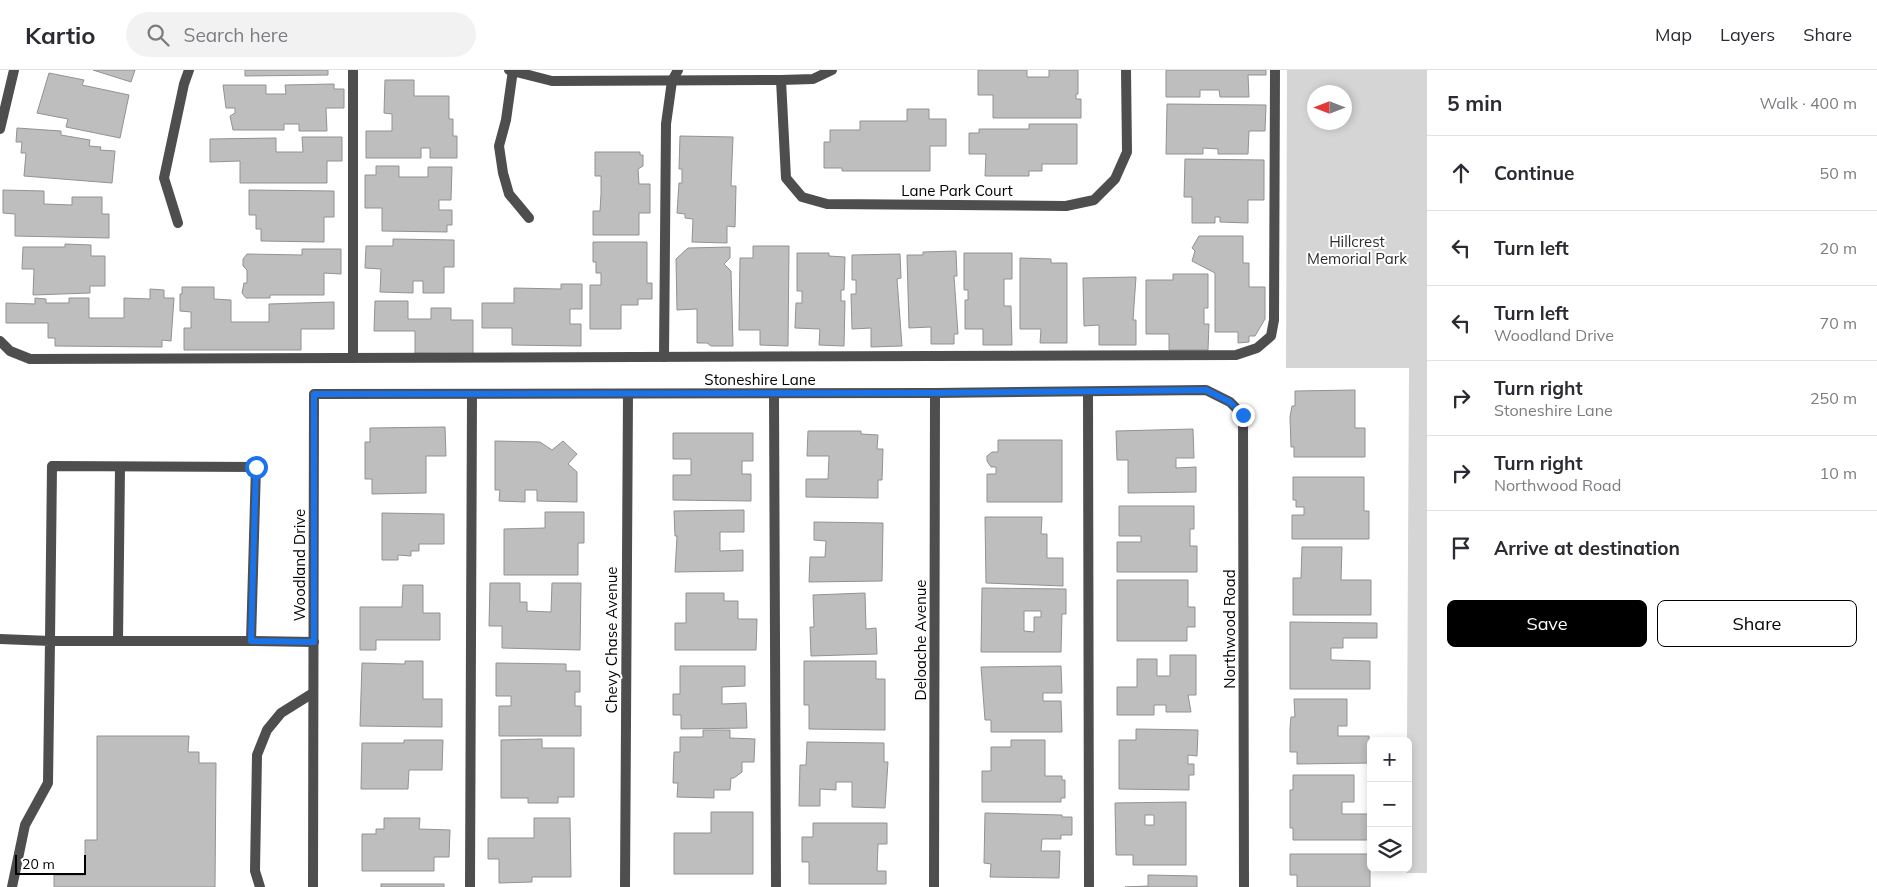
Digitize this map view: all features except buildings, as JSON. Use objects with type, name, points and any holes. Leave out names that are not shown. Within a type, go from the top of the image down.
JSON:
[{"type":"street","points":[[0,129],[14,70]]},
{"type":"street","points":[[178,223],[164,178],[184,84],[189,70]]},
{"type":"street","points":[[353,70],[353,358]]},
{"type":"street","points":[[529,218],[509,194],[503,173],[500,146],[506,120],[512,70],[552,81],[672,81],[813,79],[832,70]]},
{"type":"street","points":[[664,357],[666,124],[672,81],[678,70]]},
{"type":"street","name":"Lane Park Court","points":[[781,80],[786,178],[802,197],[827,204],[1066,206],[1094,200],[1115,179],[1126,152],[1126,70]]},
{"type":"street","points":[[0,341],[10,351],[30,359],[1236,355],[1257,348],[1271,336],[1274,320],[1275,70]]},
{"type":"street","name":"Stoneshire Lane","points":[[314,394],[774,394],[1206,390]]},
{"type":"street","name":"Northwood Road","points":[[1206,390],[1230,402],[1243,415],[1244,887]]},
{"type":"street","points":[[1088,392],[1089,887]]},
{"type":"street","name":"Deloache Avenue","points":[[934,887],[935,393]]},
{"type":"street","name":"Woodland Drive","points":[[313,887],[314,394]]},
{"type":"street","points":[[470,887],[472,394]]},
{"type":"street","name":"Chevy Chase Avenue","points":[[625,887],[628,394]]},
{"type":"street","points":[[774,394],[776,887]]},
{"type":"street","points":[[12,887],[25,825],[48,783],[52,466],[256,467],[251,641]]},
{"type":"street","points":[[118,641],[120,467]]},
{"type":"street","points":[[0,639],[50,641],[314,642]]},
{"type":"street","points":[[260,887],[254,871],[257,755],[268,730],[281,713],[313,693]]},
{"type":"green space","name":"Hillcrest Memorial Park","points":[[1287,70],[1427,70],[1427,873],[1406,873],[1412,872],[1412,737],[1407,737],[1409,368],[1286,368]]},
{"type":"route","points":[[256,467],[251,641],[314,642],[314,394],[935,393],[1206,390],[1230,402],[1243,415]]}]
